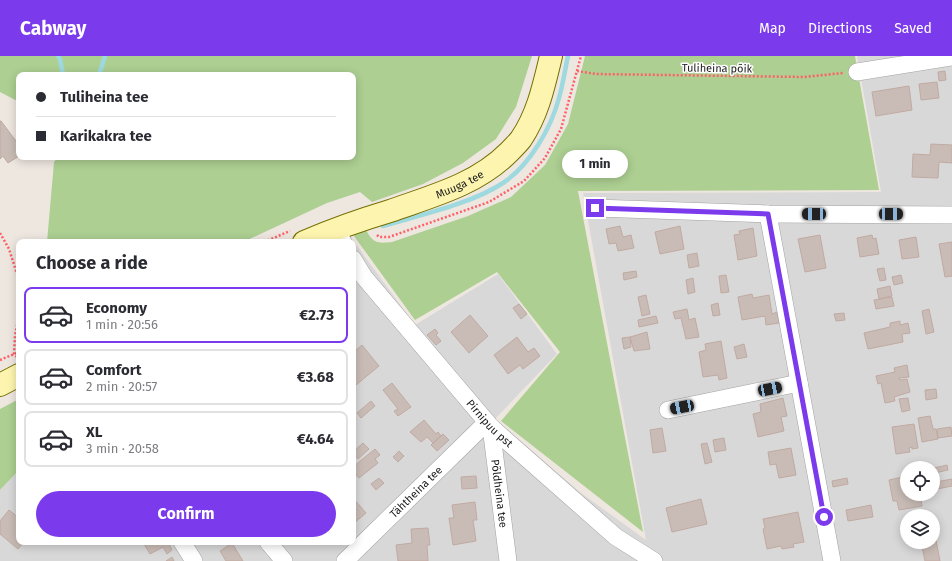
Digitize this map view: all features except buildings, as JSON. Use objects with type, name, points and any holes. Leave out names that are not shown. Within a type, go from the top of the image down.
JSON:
[{"type":"main road","name":"Muuga tee","points":[[319,239],[340,235],[448,191],[477,177],[493,166],[520,140],[534,117],[551,56]]},
{"type":"main road","points":[[0,385],[16,377]]},
{"type":"street","points":[[857,72],[952,58]]},
{"type":"street","points":[[595,208],[768,214],[952,215]]},
{"type":"street","points":[[768,214],[832,561]]},
{"type":"street","name":"Pirnipuu pst","points":[[356,264],[364,277],[489,424],[616,537],[654,561]]},
{"type":"street","points":[[668,410],[799,384]]},
{"type":"street","name":"Tähtheina tee","points":[[346,561],[489,424]]},
{"type":"street","name":"Põldheina tee","points":[[489,424],[508,561]]},
{"type":"street","points":[[184,545],[194,561]]},
{"type":"street","points":[[271,545],[284,561]]},
{"type":"path","name":"Tuliheina põik","points":[[577,71],[596,74],[804,77],[857,72]]},
{"type":"path","points":[[0,233],[9,249],[16,271]]},
{"type":"path","points":[[0,360],[14,354],[16,331]]},
{"type":"shaded area","points":[[857,56],[952,56],[952,561],[0,561],[0,490],[16,473],[16,545],[356,545],[356,245],[415,325],[498,274],[557,354],[495,419],[581,493],[646,540],[583,193],[881,192]]},
{"type":"shaded area","points":[[349,235],[352,239],[341,239]]},
{"type":"green space","points":[[0,56],[532,56],[516,107],[496,139],[463,163],[423,184],[372,202],[360,192],[327,203],[249,239],[47,239],[54,162],[56,160],[356,160],[356,72],[16,72],[16,100],[0,92]]},
{"type":"green space","points":[[585,56],[855,56],[879,190],[578,191],[643,532],[501,421],[560,352],[497,272],[415,320],[354,236],[355,232],[365,228],[375,241],[382,243],[392,242],[468,216],[511,197],[545,165],[568,124]]},
{"type":"green space","points":[[16,401],[16,473],[0,490],[0,409]]},
{"type":"waterway","points":[[58,56],[62,72]]},
{"type":"waterway","points":[[100,72],[105,56]]},
{"type":"waterway","points":[[383,226],[461,203],[490,190],[503,183],[513,175],[538,145],[551,121],[560,93],[568,56]]},
{"type":"route","points":[[595,208],[768,214],[824,517]]}]
